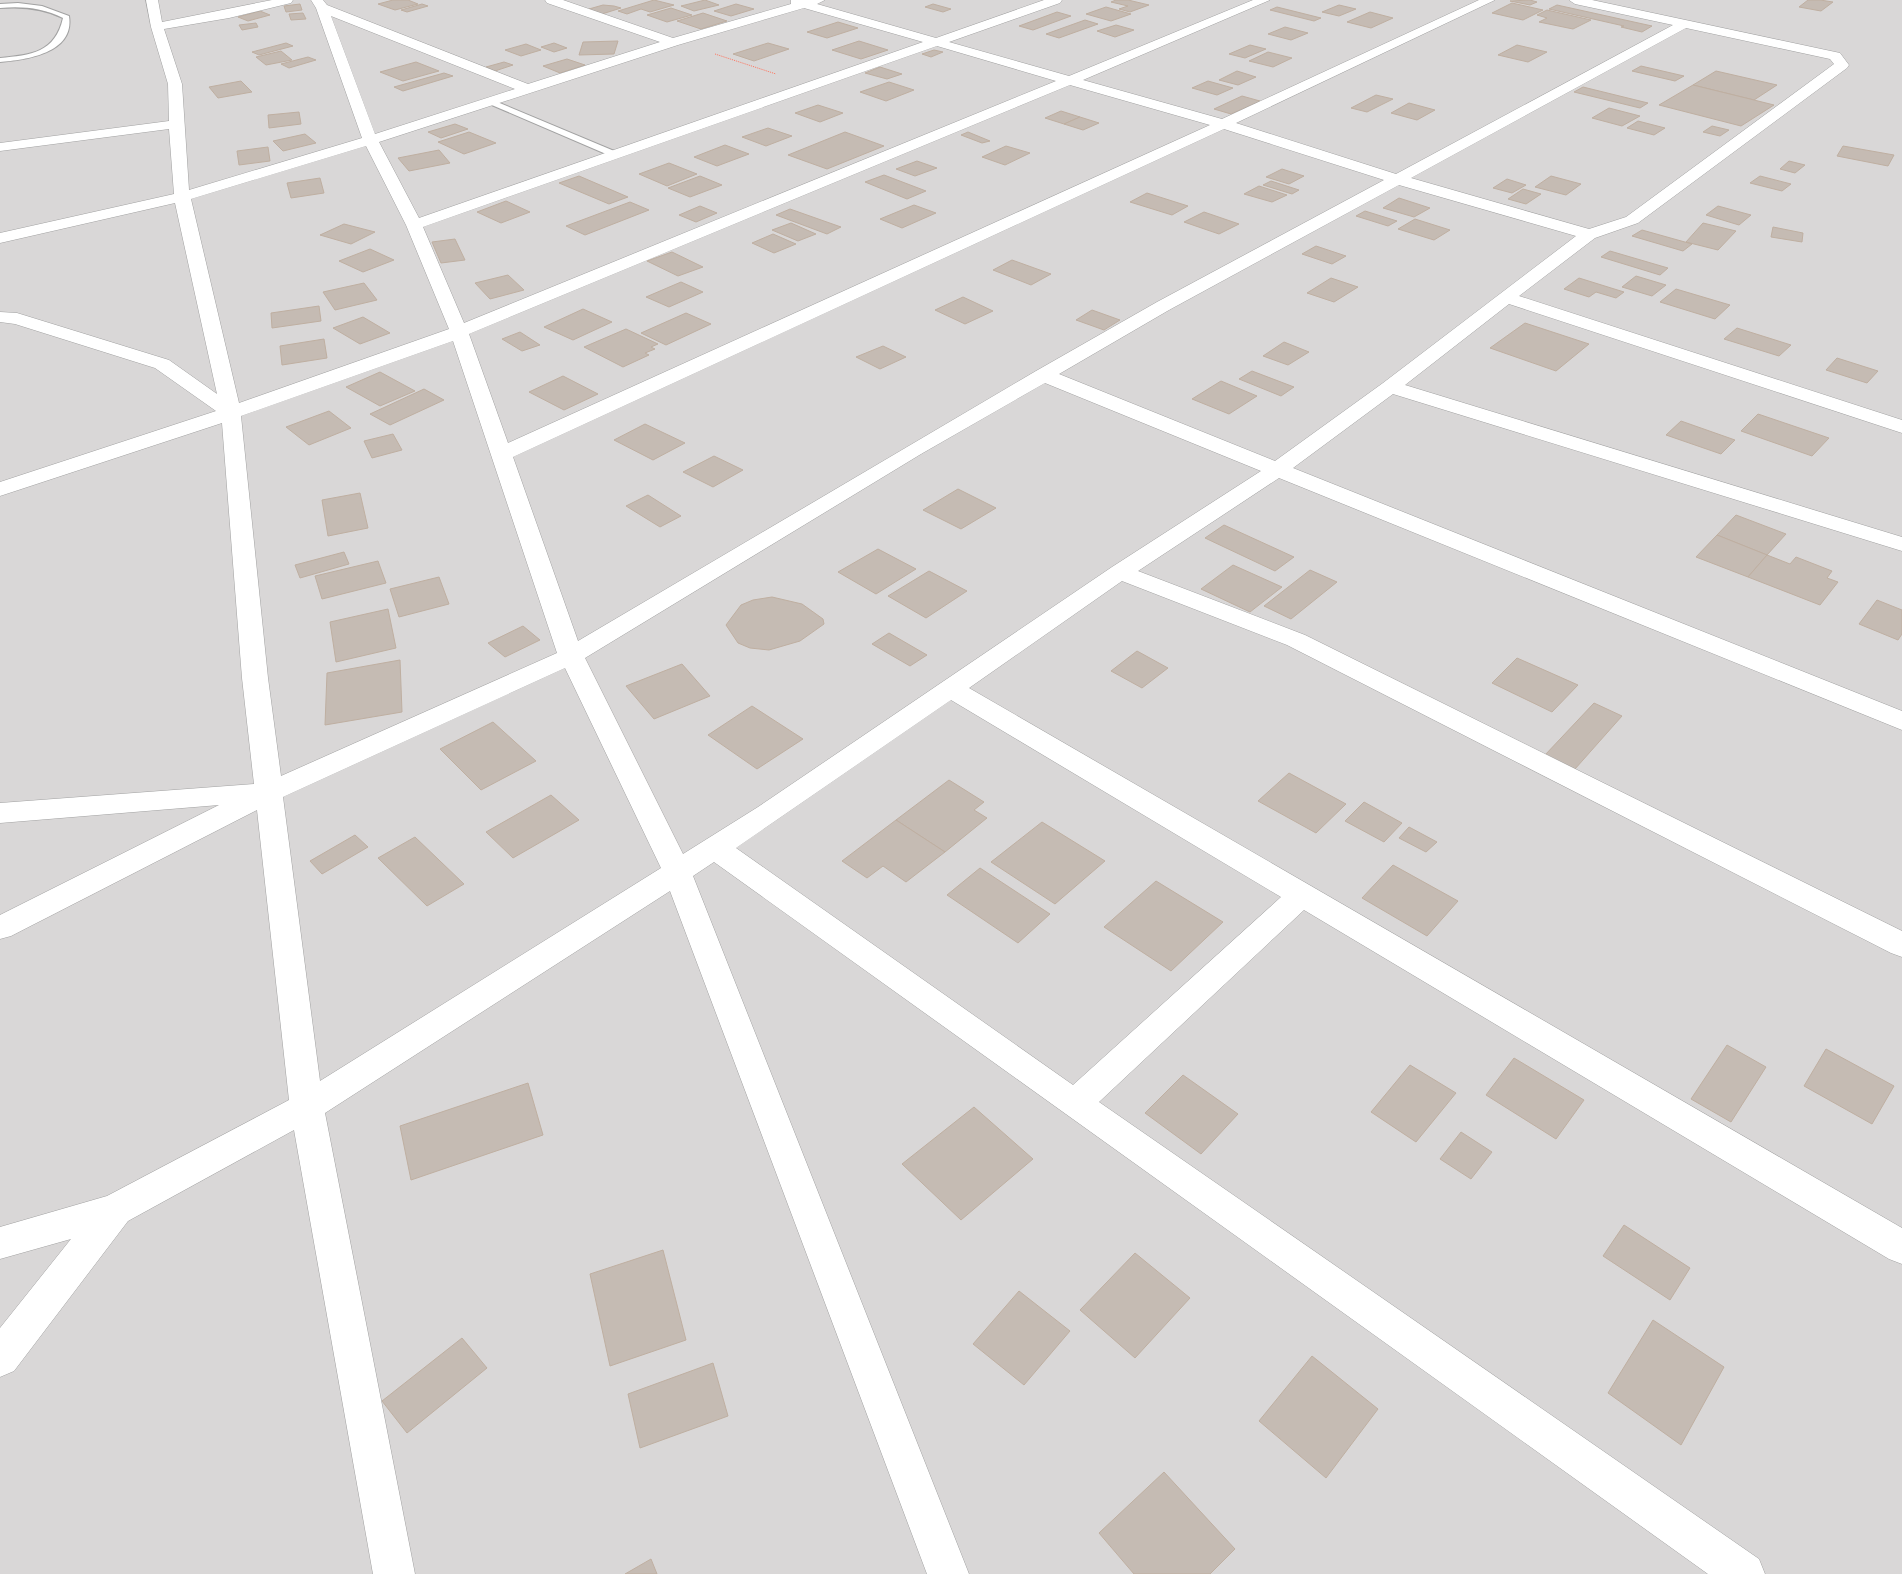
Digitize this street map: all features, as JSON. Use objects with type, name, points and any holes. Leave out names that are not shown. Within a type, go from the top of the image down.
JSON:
[{"type":"street","points":[[152,0],[157,26],[175,84],[182,197],[231,413],[255,678],[307,1106],[394,1574]]},
{"type":"street","points":[[157,26],[229,14],[286,0]]},
{"type":"street","points":[[551,0],[673,42]]},
{"type":"street","points":[[789,0],[1223,124],[1397,179],[1589,234]]},
{"type":"street","points":[[0,238],[182,197],[370,140],[673,42],[819,0]]},
{"type":"street","points":[[414,226],[1056,0]]},
{"type":"street","points":[[0,489],[231,413],[460,332],[1264,0]]},
{"type":"street","points":[[501,454],[1223,124],[1489,0]]},
{"type":"street","points":[[0,1243],[115,1210],[307,1106],[715,848],[1120,572],[1278,469],[1390,387],[1589,234],[1632,220],[1842,65],[1835,56],[1575,0]]},
{"type":"street","points":[[319,4],[528,89]]},
{"type":"street","points":[[319,4],[370,140],[414,226],[460,332],[571,656],[677,872],[948,1574]]},
{"type":"street","points":[[0,928],[269,792],[571,656],[914,450],[1163,306],[1684,24]]},
{"type":"street","points":[[0,147],[176,124]]},
{"type":"street","points":[[1507,298],[1902,427]]},
{"type":"street","points":[[0,317],[17,319],[162,364],[231,413]]},
{"type":"street","points":[[1044,375],[1902,721]]},
{"type":"street","points":[[1390,387],[1902,544]]},
{"type":"street","points":[[1120,572],[1296,640],[1902,945]]},
{"type":"street","points":[[951,688],[1902,1247]]},
{"type":"street","points":[[0,813],[269,792]]},
{"type":"street","points":[[715,848],[1075,1104],[1744,1574]]},
{"type":"street","points":[[1075,1104],[1302,895]]},
{"type":"street","points":[[0,1358],[115,1210]]},
{"type":"lane","points":[[0,6],[28,5],[50,8],[67,17],[66,32],[55,45],[43,52],[25,58],[0,60]]},
{"type":"lane","points":[[490,101],[616,155]]},
{"type":"path","points":[[673,42],[815,84]]},
{"type":"shaded area","points":[[0,0],[1902,0],[1902,1574],[0,1574]]},
{"type":"building","points":[[393,0],[408,0],[418,4],[395,10],[378,4]]},
{"type":"building","points":[[654,0],[674,5],[650,12],[641,9],[627,14],[618,11]]},
{"type":"building","points":[[705,0],[719,5],[694,11],[681,6]]},
{"type":"building","points":[[1128,0],[1149,5],[1130,12],[1119,9],[1128,6],[1111,2]]},
{"type":"building","points":[[1530,0],[1537,2],[1530,5],[1510,1]]},
{"type":"building","points":[[1808,0],[1833,2],[1821,11],[1799,7]]},
{"type":"building","points":[[1512,3],[1543,10],[1523,20],[1492,13]]},
{"type":"building","points":[[300,4],[302,10],[286,12],[284,6]]},
{"type":"building","points":[[422,4],[428,6],[407,12],[401,10]]},
{"type":"building","points":[[736,4],[754,9],[731,16],[714,11]]},
{"type":"building","points":[[933,4],[951,9],[943,12],[925,7]]},
{"type":"building","points":[[603,5],[621,8],[602,14],[589,9]]},
{"type":"building","points":[[1339,5],[1356,9],[1339,16],[1322,12]]},
{"type":"building","points":[[1557,5],[1652,26],[1642,32],[1621,27],[1624,26],[1549,9]]},
{"type":"building","points":[[1106,7],[1131,14],[1111,21],[1086,14]]},
{"type":"building","points":[[1277,7],[1321,18],[1314,21],[1270,10]]},
{"type":"building","points":[[671,8],[692,15],[667,22],[647,15]]},
{"type":"building","points":[[1547,10],[1591,20],[1573,29],[1539,22],[1547,18],[1537,15]]},
{"type":"building","points":[[260,11],[270,15],[248,21],[238,17]]},
{"type":"building","points":[[1057,12],[1071,16],[1033,30],[1019,26]]},
{"type":"building","points":[[1370,12],[1393,18],[1371,28],[1347,22]]},
{"type":"building","points":[[303,13],[306,19],[291,20],[289,14]]},
{"type":"building","points":[[703,13],[727,21],[701,29],[677,21]]},
{"type":"building","points":[[1085,20],[1098,24],[1059,38],[1046,34]]},
{"type":"building","points":[[838,22],[858,28],[827,38],[807,32]]},
{"type":"building","points":[[256,23],[258,27],[242,30],[239,25]]},
{"type":"building","points":[[1116,25],[1134,30],[1115,37],[1097,31]]},
{"type":"building","points":[[1285,27],[1308,33],[1291,40],[1268,34]]},
{"type":"building","points":[[618,41],[614,54],[579,55],[583,42]]},
{"type":"building","points":[[859,41],[888,50],[861,59],[832,50]]},
{"type":"building","points":[[286,43],[293,46],[259,55],[252,52]]},
{"type":"building","points":[[554,43],[567,48],[554,52],[541,47]]},
{"type":"building","points":[[768,43],[789,49],[754,61],[733,54]]},
{"type":"building","points":[[526,44],[541,50],[521,56],[505,50]]},
{"type":"building","points":[[1250,45],[1266,49],[1245,58],[1229,54]]},
{"type":"building","points":[[1517,45],[1547,52],[1528,62],[1498,55]]},
{"type":"building","points":[[934,50],[943,52],[931,57],[922,54]]},
{"type":"building","points":[[281,51],[292,60],[266,65],[256,57]]},
{"type":"building","points":[[1268,52],[1292,58],[1273,67],[1249,61]]},
{"type":"building","points":[[308,57],[316,60],[289,68],[281,64]]},
{"type":"building","points":[[567,59],[585,65],[560,73],[543,66]]},
{"type":"building","points":[[416,62],[439,71],[403,81],[380,72]]},
{"type":"building","points":[[504,62],[513,65],[495,71],[486,67]]},
{"type":"building","points":[[1641,66],[1684,76],[1675,81],[1632,71]]},
{"type":"building","points":[[880,67],[902,74],[887,79],[865,73]]},
{"type":"building","points":[[1237,71],[1256,77],[1238,85],[1219,80]]},
{"type":"building","points":[[1716,71],[1777,85],[1754,100],[1693,85]]},
{"type":"building","points":[[444,73],[453,76],[403,91],[394,87]]},
{"type":"building","points":[[241,81],[252,92],[218,98],[209,87]]},
{"type":"building","points":[[1208,81],[1233,88],[1217,95],[1192,88]]},
{"type":"building","points":[[889,82],[914,90],[886,101],[860,92]]},
{"type":"building","points":[[1693,85],[1774,105],[1741,126],[1659,105]]},
{"type":"building","points":[[1583,87],[1648,103],[1640,108],[1574,92]]},
{"type":"building","points":[[1376,95],[1393,99],[1367,112],[1351,108]]},
{"type":"building","points":[[1242,96],[1260,101],[1231,114],[1214,109]]},
{"type":"building","points":[[1409,103],[1435,110],[1417,120],[1391,113]]},
{"type":"building","points":[[818,105],[843,113],[820,122],[795,113]]},
{"type":"building","points":[[1609,108],[1640,116],[1622,126],[1592,118]]},
{"type":"building","points":[[1061,111],[1080,117],[1064,124],[1045,118]]},
{"type":"building","points":[[299,112],[301,124],[269,128],[268,115]]},
{"type":"building","points":[[1080,117],[1099,123],[1083,130],[1064,124]]},
{"type":"building","points":[[1638,121],[1665,128],[1654,135],[1627,128]]},
{"type":"building","points":[[455,124],[468,129],[441,138],[428,132]]},
{"type":"building","points":[[1712,126],[1729,130],[1720,136],[1703,132]]},
{"type":"building","points":[[768,128],[792,136],[766,146],[742,137]]},
{"type":"building","points":[[469,132],[496,143],[464,154],[438,142]]},
{"type":"building","points":[[845,132],[884,146],[827,169],[788,155]]},
{"type":"building","points":[[968,132],[990,141],[982,143],[961,135]]},
{"type":"building","points":[[305,134],[316,143],[283,151],[273,141]]},
{"type":"building","points":[[725,145],[749,154],[717,166],[694,157]]},
{"type":"building","points":[[1006,146],[1030,153],[1005,165],[982,157]]},
{"type":"building","points":[[1843,146],[1894,155],[1888,166],[1837,156]]},
{"type":"building","points":[[268,147],[270,161],[239,165],[237,151]]},
{"type":"building","points":[[439,150],[450,163],[409,171],[398,158]]},
{"type":"building","points":[[917,161],[937,168],[915,176],[896,169]]},
{"type":"building","points":[[1789,161],[1805,165],[1795,173],[1780,169]]},
{"type":"building","points":[[669,163],[697,174],[667,186],[639,174]]},
{"type":"building","points":[[1282,169],[1304,176],[1289,184],[1266,177]]},
{"type":"building","points":[[884,175],[926,191],[907,199],[865,182]]},
{"type":"building","points":[[579,176],[628,197],[609,204],[559,183]]},
{"type":"building","points":[[700,176],[722,185],[690,197],[668,188]]},
{"type":"building","points":[[1551,176],[1581,184],[1566,195],[1535,187]]},
{"type":"building","points":[[1760,176],[1791,184],[1782,191],[1750,183]]},
{"type":"building","points":[[320,178],[324,193],[291,198],[287,183]]},
{"type":"building","points":[[1507,179],[1526,185],[1512,193],[1493,188]]},
{"type":"building","points":[[1271,181],[1299,190],[1292,194],[1263,185]]},
{"type":"building","points":[[1259,186],[1287,195],[1272,202],[1244,194]]},
{"type":"building","points":[[1523,189],[1541,194],[1526,204],[1508,199]]},
{"type":"building","points":[[1147,193],[1188,206],[1172,215],[1130,202]]},
{"type":"building","points":[[1399,198],[1430,208],[1414,217],[1383,208]]},
{"type":"building","points":[[506,201],[530,212],[501,223],[477,212]]},
{"type":"building","points":[[630,202],[649,210],[585,235],[566,226]]},
{"type":"building","points":[[914,205],[936,213],[902,228],[880,219]]},
{"type":"building","points":[[700,206],[717,213],[696,222],[679,215]]},
{"type":"building","points":[[1718,206],[1751,215],[1739,225],[1706,215]]},
{"type":"building","points":[[790,209],[841,227],[827,234],[776,215]]},
{"type":"building","points":[[1365,211],[1397,221],[1388,226],[1356,216]]},
{"type":"building","points":[[1204,212],[1239,224],[1219,234],[1184,222]]},
{"type":"building","points":[[1415,219],[1450,230],[1434,240],[1398,229]]},
{"type":"building","points":[[791,223],[816,234],[798,241],[772,230]]},
{"type":"building","points":[[1703,223],[1736,231],[1718,250],[1686,242]]},
{"type":"building","points":[[344,224],[375,232],[351,244],[320,235]]},
{"type":"building","points":[[1773,227],[1803,233],[1802,242],[1771,237]]},
{"type":"building","points":[[1642,230],[1692,244],[1683,251],[1632,236]]},
{"type":"building","points":[[773,234],[796,244],[774,253],[752,243]]},
{"type":"building","points":[[455,239],[465,260],[441,263],[432,242]]},
{"type":"building","points":[[1316,246],[1346,256],[1332,264],[1302,254]]},
{"type":"building","points":[[370,249],[394,260],[363,272],[339,261]]},
{"type":"building","points":[[1610,251],[1668,268],[1660,275],[1601,257]]},
{"type":"building","points":[[672,252],[703,267],[678,276],[647,261]]},
{"type":"building","points":[[1012,260],[1051,274],[1031,285],[993,270]]},
{"type":"building","points":[[508,275],[524,290],[490,299],[475,283]]},
{"type":"building","points":[[1636,276],[1666,285],[1652,296],[1622,287]]},
{"type":"building","points":[[1331,278],[1358,287],[1334,302],[1307,293]]},
{"type":"building","points":[[1579,278],[1624,292],[1616,298],[1596,292],[1589,297],[1564,289]]},
{"type":"building","points":[[681,282],[703,292],[669,307],[646,297]]},
{"type":"building","points":[[364,283],[377,300],[335,310],[323,292]]},
{"type":"building","points":[[1676,289],[1730,305],[1715,319],[1660,302]]},
{"type":"building","points":[[963,297],[993,311],[965,324],[935,310]]},
{"type":"building","points":[[319,306],[321,321],[272,328],[271,313]]},
{"type":"building","points":[[583,309],[612,322],[573,340],[544,327]]},
{"type":"building","points":[[1092,310],[1120,320],[1104,330],[1076,320]]},
{"type":"building","points":[[686,313],[711,324],[666,345],[641,333]]},
{"type":"building","points":[[363,317],[390,333],[360,344],[333,328]]},
{"type":"building","points":[[1525,323],[1589,344],[1556,371],[1490,348]]},
{"type":"building","points":[[1737,328],[1791,345],[1779,356],[1724,339]]},
{"type":"building","points":[[626,329],[658,344],[651,347],[655,349],[645,353],[649,355],[623,367],[584,347]]},
{"type":"building","points":[[520,332],[540,345],[522,351],[502,339]]},
{"type":"building","points":[[324,339],[327,358],[282,365],[280,346]]},
{"type":"building","points":[[1284,342],[1309,352],[1288,365],[1263,356]]},
{"type":"building","points":[[883,346],[906,357],[880,369],[856,357]]},
{"type":"building","points":[[1837,358],[1878,371],[1867,383],[1826,370]]},
{"type":"building","points":[[1252,371],[1294,387],[1281,396],[1239,379]]},
{"type":"building","points":[[380,372],[415,391],[380,406],[346,387]]},
{"type":"building","points":[[563,376],[598,394],[564,410],[529,392]]},
{"type":"building","points":[[1221,381],[1257,396],[1229,414],[1192,399]]},
{"type":"building","points":[[424,389],[444,400],[390,425],[370,414]]},
{"type":"building","points":[[329,411],[351,428],[309,445],[286,427]]},
{"type":"building","points":[[1758,414],[1829,438],[1812,456],[1741,431]]},
{"type":"building","points":[[1681,421],[1735,440],[1721,454],[1666,435]]},
{"type":"building","points":[[645,424],[685,443],[653,460],[614,440]]},
{"type":"building","points":[[393,434],[402,450],[372,458],[364,441]]},
{"type":"building","points":[[714,456],[743,470],[713,487],[683,472]]},
{"type":"building","points":[[958,489],[996,508],[961,529],[923,510]]},
{"type":"building","points":[[360,493],[368,528],[328,536],[322,500]]},
{"type":"building","points":[[648,495],[681,516],[660,527],[626,506]]},
{"type":"building","points":[[1736,515],[1786,534],[1767,555],[1717,535]]},
{"type":"building","points":[[1224,525],[1294,557],[1275,571],[1205,538]]},
{"type":"building","points":[[1717,535],[1767,555],[1748,577],[1696,557]]},
{"type":"building","points":[[878,549],[916,569],[876,594],[838,572]]},
{"type":"building","points":[[344,552],[349,564],[300,578],[295,565]]},
{"type":"building","points":[[1767,555],[1790,564],[1796,557],[1832,571],[1827,578],[1838,582],[1820,605],[1748,577]]},
{"type":"building","points":[[378,561],[386,583],[322,599],[315,576]]},
{"type":"building","points":[[1233,565],[1282,587],[1250,612],[1201,589]]},
{"type":"building","points":[[1310,570],[1337,582],[1291,619],[1264,606]]},
{"type":"building","points":[[929,571],[967,591],[926,618],[888,596]]},
{"type":"building","points":[[439,577],[449,604],[399,617],[390,589]]},
{"type":"building","points":[[772,597],[802,604],[823,619],[824,624],[800,641],[769,650],[750,648],[738,643],[726,625],[741,605],[753,600]]},
{"type":"building","points":[[1877,600],[1902,610],[1902,634],[1898,640],[1859,624]]},
{"type":"building","points":[[388,609],[396,648],[336,662],[330,622]]},
{"type":"building","points":[[523,626],[540,640],[505,657],[488,643]]},
{"type":"building","points":[[889,633],[927,655],[910,666],[872,644]]},
{"type":"building","points":[[1137,651],[1168,668],[1142,688],[1111,671]]},
{"type":"building","points":[[1517,658],[1578,685],[1552,712],[1492,683]]},
{"type":"building","points":[[400,660],[402,712],[325,725],[327,673]]},
{"type":"building","points":[[682,664],[710,696],[654,719],[626,686]]},
{"type":"building","points":[[1594,703],[1622,716],[1575,769],[1545,755]]},
{"type":"building","points":[[752,706],[803,739],[757,769],[708,735]]},
{"type":"building","points":[[493,722],[536,761],[481,790],[440,749]]},
{"type":"building","points":[[1289,773],[1346,804],[1316,833],[1258,801]]},
{"type":"building","points":[[949,780],[984,802],[974,810],[987,818],[945,852],[896,820]]},
{"type":"building","points":[[551,795],[579,820],[513,858],[486,832]]},
{"type":"building","points":[[1364,802],[1402,823],[1384,842],[1345,821]]},
{"type":"building","points":[[896,820],[945,852],[906,882],[883,866],[867,878],[842,861]]},
{"type":"building","points":[[1042,822],[1105,861],[1055,904],[991,862]]},
{"type":"building","points":[[1409,827],[1437,842],[1426,852],[1399,838]]},
{"type":"building","points":[[355,835],[368,847],[322,874],[310,861]]},
{"type":"building","points":[[415,837],[464,884],[427,906],[378,858]]},
{"type":"building","points":[[1393,865],[1458,901],[1427,936],[1362,898]]},
{"type":"building","points":[[980,868],[1050,914],[1018,943],[947,895]]},
{"type":"building","points":[[1156,881],[1223,922],[1171,971],[1104,927]]},
{"type":"building","points":[[1727,1045],[1766,1067],[1731,1122],[1691,1099]]},
{"type":"building","points":[[1826,1049],[1894,1086],[1872,1124],[1804,1086]]},
{"type":"building","points":[[1514,1058],[1584,1100],[1556,1139],[1486,1095]]},
{"type":"building","points":[[1410,1065],[1456,1093],[1416,1142],[1371,1112]]},
{"type":"building","points":[[1183,1075],[1238,1114],[1201,1154],[1145,1113]]},
{"type":"building","points":[[528,1083],[543,1135],[411,1180],[400,1126]]},
{"type":"building","points":[[974,1107],[1033,1159],[961,1220],[902,1164]]},
{"type":"building","points":[[1461,1132],[1492,1152],[1471,1179],[1440,1159]]},
{"type":"building","points":[[1624,1225],[1690,1268],[1670,1300],[1603,1256]]},
{"type":"building","points":[[663,1250],[686,1340],[610,1366],[590,1274]]},
{"type":"building","points":[[1135,1253],[1190,1298],[1135,1358],[1080,1310]]},
{"type":"building","points":[[1019,1291],[1070,1331],[1024,1385],[973,1344]]},
{"type":"building","points":[[1653,1320],[1724,1367],[1681,1445],[1608,1393]]},
{"type":"building","points":[[462,1338],[487,1368],[407,1433],[382,1401]]},
{"type":"building","points":[[1312,1356],[1378,1409],[1326,1478],[1259,1421]]},
{"type":"building","points":[[713,1363],[728,1416],[640,1448],[628,1394]]},
{"type":"building","points":[[1164,1472],[1235,1549],[1210,1574],[1134,1574],[1099,1533]]},
{"type":"building","points":[[651,1559],[657,1574],[625,1574]]}]
